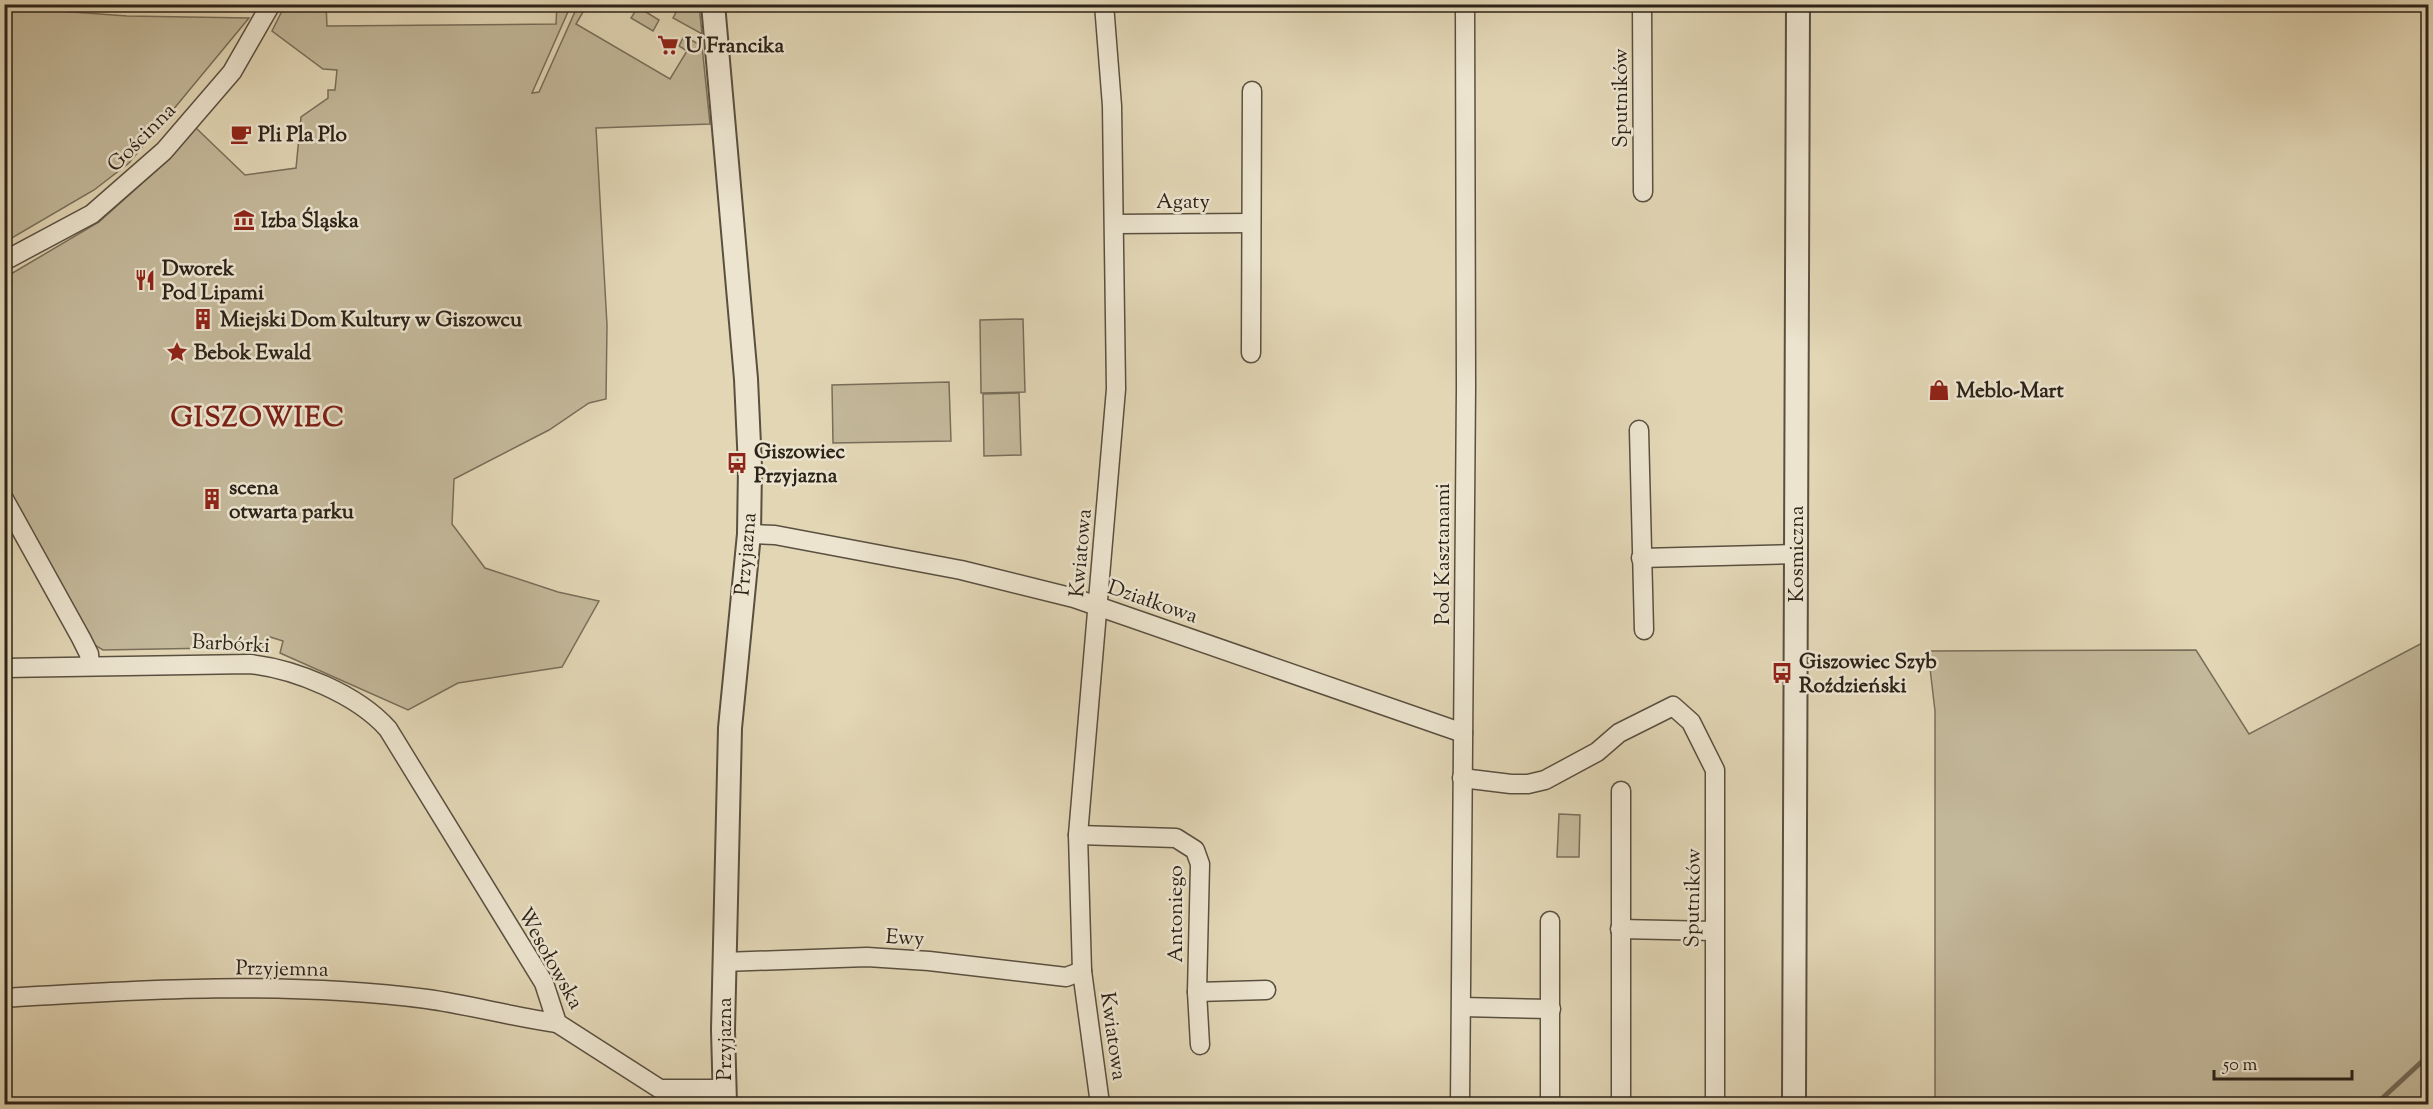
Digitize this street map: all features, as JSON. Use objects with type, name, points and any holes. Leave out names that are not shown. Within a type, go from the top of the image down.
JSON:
[{"type":"street","name":"Gościnna","points":[[4,261],[92,214],[164,151],[232,72],[271,4]]},
{"type":"street","name":"Przyjazna","points":[[713,4],[748,406],[748,534],[730,728],[724,962],[724,1097]]},
{"type":"street","name":"Kwiatowa","points":[[1100,1104],[1082,971],[1078,835],[1116,389],[1112,106],[1104,4]]},
{"type":"street","name":"Pod Kasztanami","points":[[1460,1104],[1465,4]]},
{"type":"street","name":"Sputników","points":[[1642,4],[1643,192]]},
{"type":"street","name":"Kosmiczna","points":[[1794,1104],[1798,4]]},
{"type":"street","points":[[1251,353],[1252,91]]},
{"type":"street","name":"Agaty","points":[[1115,224],[1251,223]]},
{"type":"street","points":[[1639,430],[1644,630]]},
{"type":"street","points":[[4,499],[81,638],[89,654],[90,666]]},
{"type":"street","name":"Działkowa","points":[[748,534],[775,536],[961,570],[1099,606],[1463,733]]},
{"type":"street","points":[[1641,558],[1796,554]]},
{"type":"street","name":"Barbórki","points":[[4,668],[216,662],[274,666],[356,702],[388,729]]},
{"type":"street","name":"Sputników","points":[[1462,778],[1511,784],[1528,784],[1545,780],[1597,752],[1619,733],[1673,706],[1691,722],[1715,770],[1715,1104]]},
{"type":"street","name":"Wesołowska","points":[[388,729],[544,983],[557,1023],[660,1089],[724,1097]]},
{"type":"street","points":[[1621,791],[1621,1104]]},
{"type":"street","name":"Antoniego","points":[[1078,835],[1176,838],[1195,850],[1200,864],[1197,992],[1200,1045]]},
{"type":"street","points":[[1550,921],[1550,1097]]},
{"type":"street","points":[[1620,929],[1714,931]]},
{"type":"street","name":"Ewy","points":[[724,962],[867,957],[1066,977],[1082,971]]},
{"type":"street","name":"Przyjemna","points":[[4,998],[100,992],[304,989],[428,999],[557,1023]]},
{"type":"street","name":"Antoniego","points":[[1197,992],[1266,990]]},
{"type":"street","points":[[1462,1007],[1551,1009]]},
{"type":"shaded area","points":[[285,5],[326,5],[327,26],[556,24],[557,5],[571,5],[532,93],[539,92],[578,5],[587,5],[576,24],[670,79],[687,51],[679,46],[684,36],[702,46],[710,124],[596,128],[607,325],[606,399],[589,403],[549,430],[454,479],[452,524],[485,568],[558,592],[599,601],[562,667],[458,683],[408,710],[280,653],[283,641],[270,637],[265,647],[103,650],[93,644],[5,484],[4,278],[99,222],[169,159],[196,128],[245,175],[296,168],[301,117],[328,98],[328,90],[335,90],[337,70],[323,69],[272,31]]},
{"type":"shaded area","points":[[680,5],[699,5],[702,34],[673,18]]},
{"type":"shaded area","points":[[4,7],[127,16],[249,18],[129,163],[94,190],[5,242]]},
{"type":"shaded area","points":[[638,7],[659,20],[653,31],[631,18]]},
{"type":"shaded area","points":[[1023,319],[1025,392],[981,393],[980,320]]},
{"type":"shaded area","points":[[949,382],[951,441],[833,443],[832,385]]},
{"type":"shaded area","points":[[1019,393],[1021,455],[984,456],[983,394]]},
{"type":"shaded area","points":[[2428,640],[2428,1104],[1935,1104],[1935,711],[1928,651],[2196,650],[2249,734]]},
{"type":"shaded area","points":[[1559,814],[1580,815],[1579,857],[1557,857]]},
{"type":"waterway","points":[[2376,1104],[2428,1056]]},
{"type":"place","name":"U Francika","points":[[668,45]]},
{"type":"place","name":"Pli Pla Plo","points":[[241,134]]},
{"type":"place","name":"Izba Śląska","points":[[244,220]]},
{"type":"place","name":"Dworek Pod Lipami","points":[[145,280]]},
{"type":"place","name":"Miejski Dom Kultury w Giszowcu","points":[[203,319]]},
{"type":"place","name":"Bebok Ewald","points":[[177,352]]},
{"type":"place","name":"Meblo-Mart","points":[[1939,390]]},
{"type":"place","name":"Giszowiec Przyjazna","points":[[737,463]]},
{"type":"place","name":"scena otwarta parku","points":[[212,499]]},
{"type":"place","name":"Giszowiec Szyb Roździeński","points":[[1782,673]]},
{"type":"district","name":"GISZOWIEC","points":[[258,417]]}]
